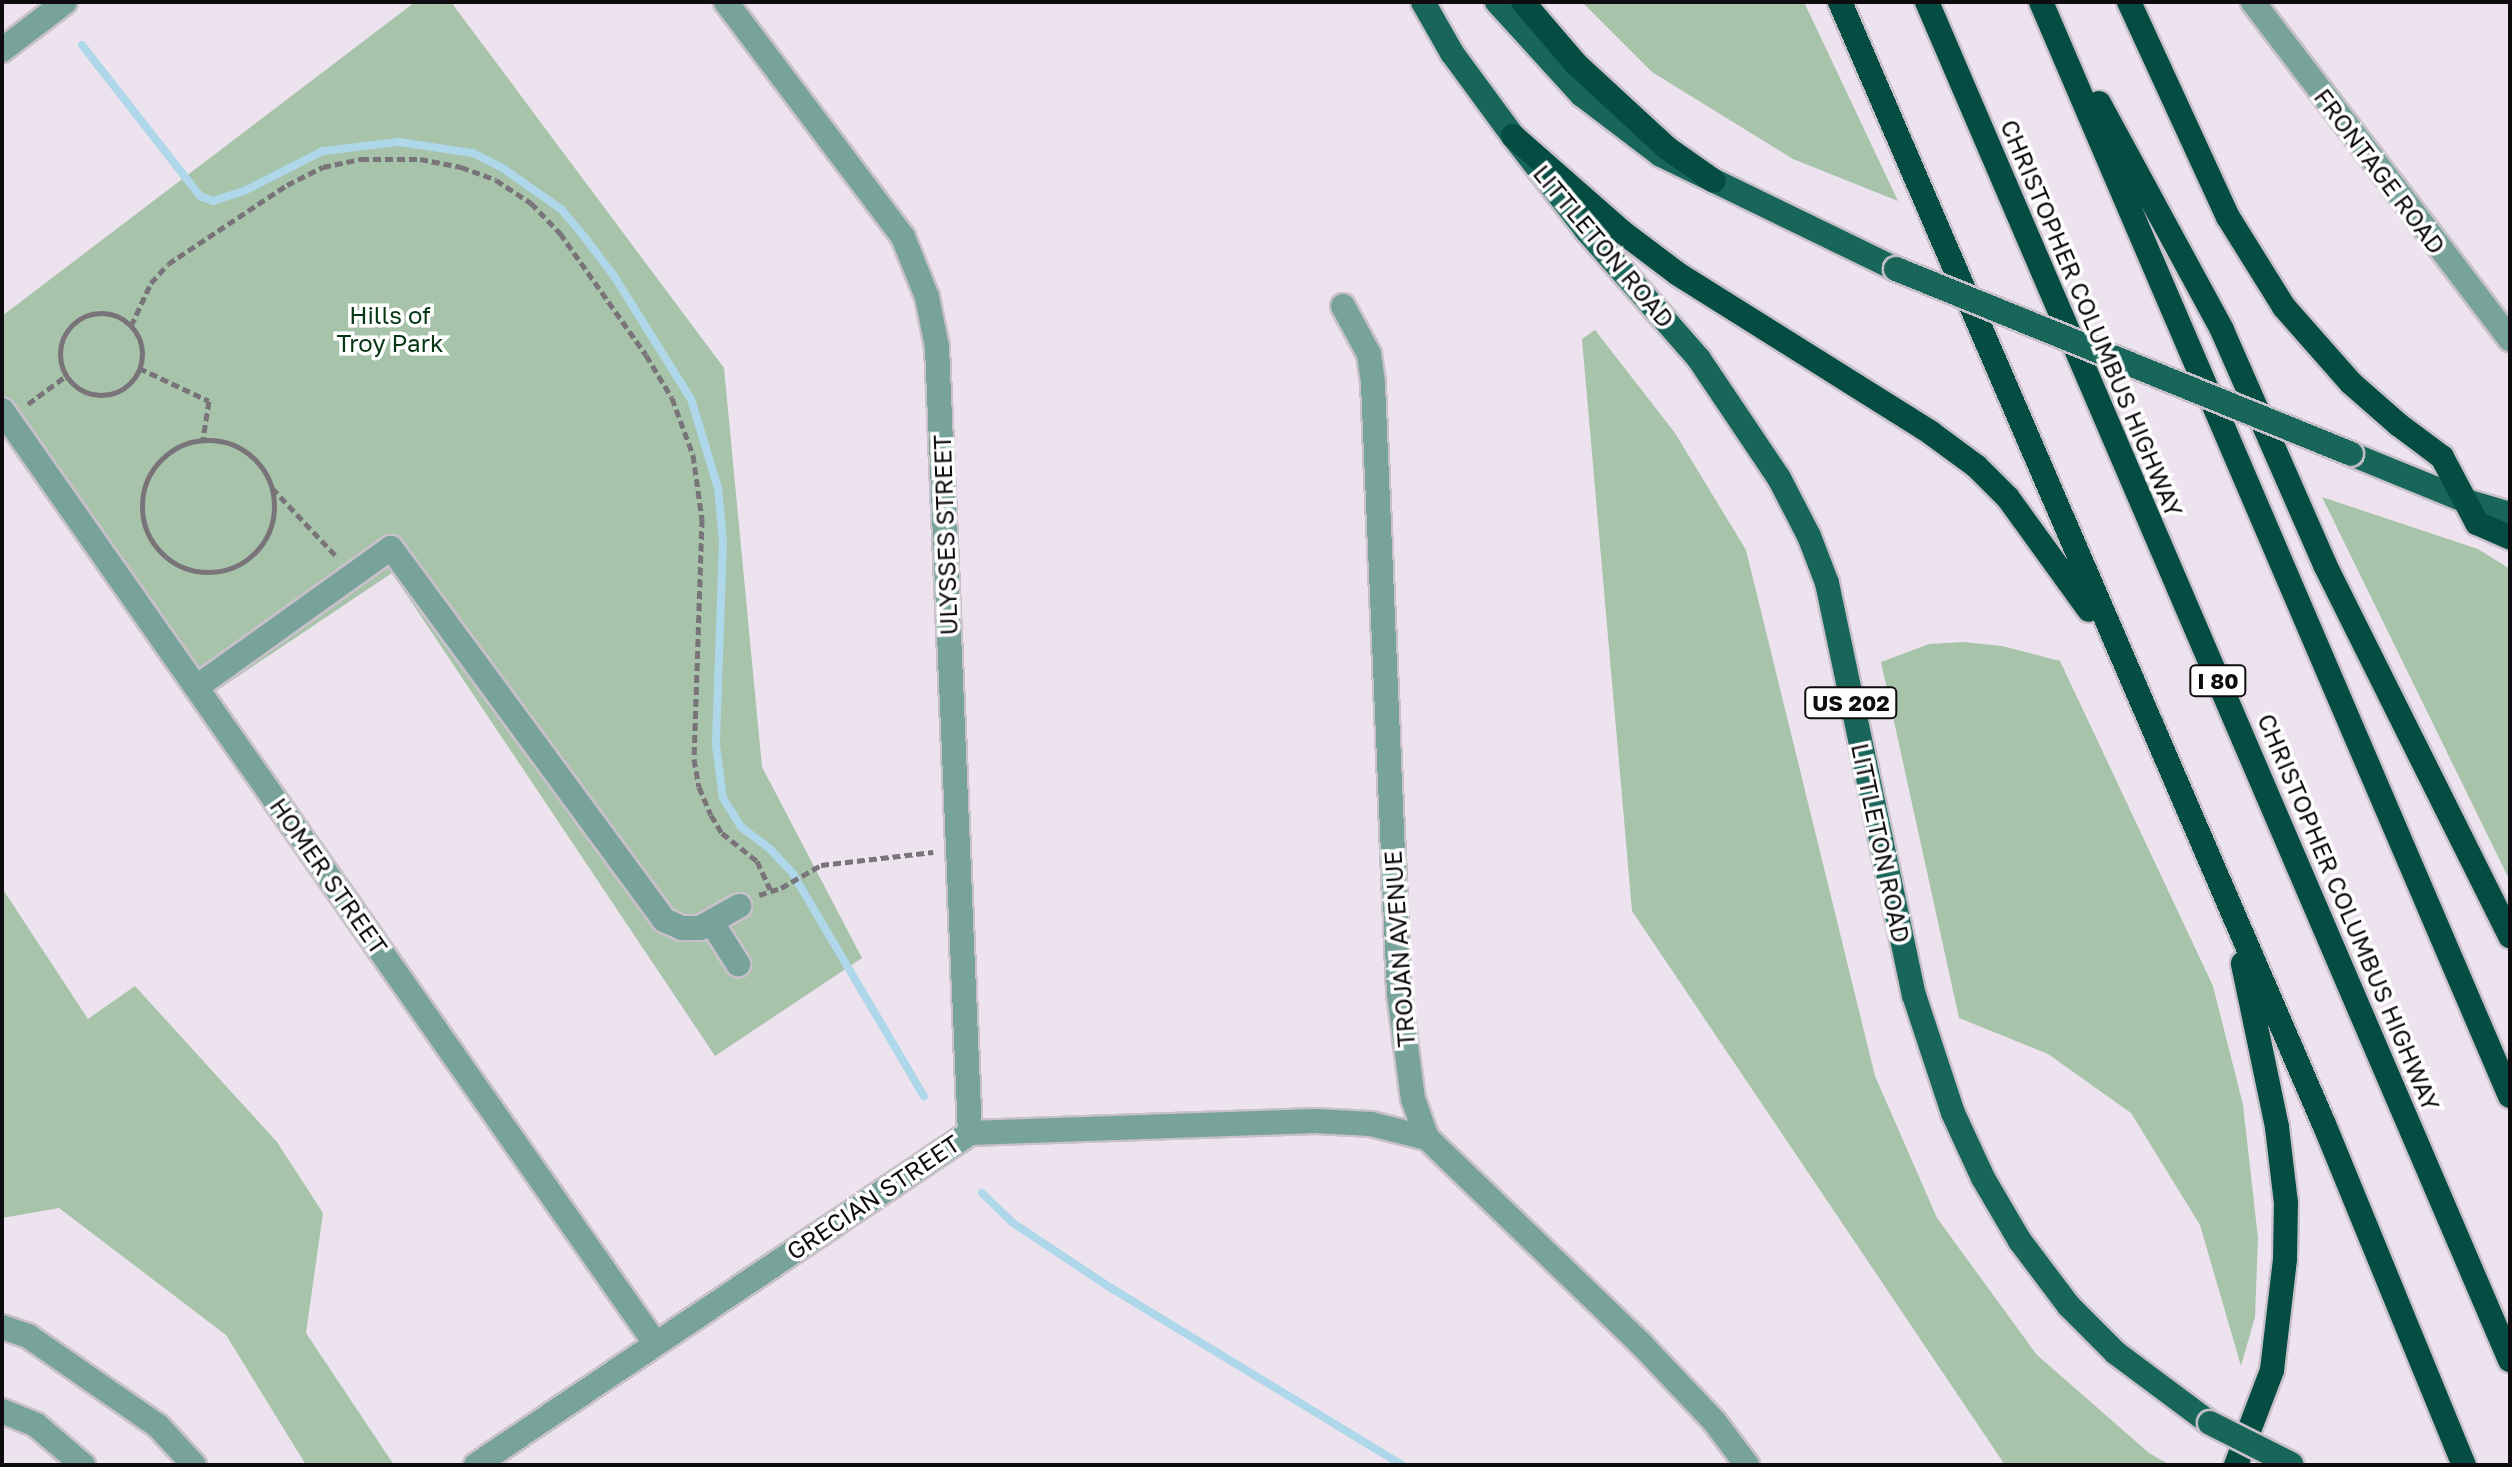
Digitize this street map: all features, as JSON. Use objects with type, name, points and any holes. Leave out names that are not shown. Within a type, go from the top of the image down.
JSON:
[{"type":"highway","points":[[1523,2],[1576,64],[1667,148],[1714,181]]},
{"type":"highway","points":[[1829,2],[1929,211]]},
{"type":"highway","points":[[1840,2],[2384,1267],[2464,1465]]},
{"type":"highway","name":"CHRISTOPHER COLUMBUS HIGHWAY","points":[[1927,2],[2510,1360]]},
{"type":"highway","points":[[2042,2],[2222,330],[2325,565],[2510,936]]},
{"type":"highway","points":[[2042,2],[2510,1096]]},
{"type":"highway","points":[[2129,2],[2203,169],[2256,266],[2332,363],[2399,425],[2442,457],[2488,504],[2477,523],[2510,538]]},
{"type":"highway","points":[[1513,136],[1599,213],[1678,274],[1931,433],[1976,466],[2008,498],[2116,647]]},
{"type":"highway","points":[[2234,918],[2277,1127],[2286,1203],[2284,1274],[2272,1370],[2236,1465]]},
{"type":"main road","name":"LITTLETON ROAD","points":[[1423,2],[1452,53],[1513,136],[1587,231],[1699,359],[1771,465],[1809,536],[1827,583],[1914,995],[1953,1113],[1983,1178],[2020,1241],[2069,1306],[2116,1353],[2210,1423],[2293,1464]]},
{"type":"main road","points":[[1497,2],[1582,95],[1661,155],[1896,269],[2351,454],[2510,514]]},
{"type":"street","points":[[2,50],[65,2]]},
{"type":"street","name":"ULYSSES STREET","points":[[726,2],[903,237],[927,297],[937,347],[970,1133]]},
{"type":"street","name":"FRONTAGE ROAD","points":[[2253,2],[2510,339]]},
{"type":"street","name":"TROJAN AVENUE","points":[[1343,306],[1369,354],[1373,384],[1399,993],[1413,1099],[1427,1138],[1641,1344],[1714,1421],[1747,1465]]},
{"type":"street","name":"HOMER STREET","points":[[5,414],[655,1343]]},
{"type":"street","points":[[198,686],[391,548],[664,920],[682,928],[700,928],[739,906]]},
{"type":"street","points":[[712,923],[738,964]]},
{"type":"street","name":"GRECIAN STREET","points":[[476,1465],[970,1133],[1316,1121],[1371,1124],[1427,1138]]},
{"type":"street","points":[[2,1327],[28,1336],[158,1426],[194,1465]]},
{"type":"street","points":[[2,1411],[36,1425],[83,1465]]},
{"type":"path","points":[[131,326],[151,283],[168,264],[287,185],[323,167],[361,159],[420,159],[461,167],[496,180],[531,203],[560,233],[646,355],[672,398],[693,455],[702,519],[694,759],[699,787],[711,815],[722,833],[757,861],[770,889]]},
{"type":"path","points":[[96,313],[122,319],[131,326],[142,352],[139,368],[126,387],[101,395],[76,387],[66,376],[60,350],[71,325],[96,313]]},
{"type":"path","points":[[139,368],[209,401],[203,439]]},
{"type":"path","points":[[5,414],[66,376]]},
{"type":"path","points":[[203,439],[230,443],[248,453],[263,469],[271,487],[274,510],[269,532],[248,558],[217,572],[194,571],[173,562],[156,547],[145,527],[142,505],[145,484],[155,466],[170,451],[203,439]]},
{"type":"path","points":[[271,487],[354,575]]},
{"type":"path","points":[[781,888],[821,865],[958,849]]},
{"type":"green space","name":"Hills of Troy Park","points":[[415,2],[451,2],[724,368],[762,767],[862,958],[715,1056],[392,573],[204,699],[2,409],[2,316]]},
{"type":"green space","points":[[1582,2],[1804,2],[1898,201],[1793,159],[1652,72]]},
{"type":"green space","points":[[1595,330],[1675,433],[1746,550],[1875,1076],[1937,1218],[2037,1355],[2149,1453],[2170,1465],[2005,1465],[1632,911],[1582,339]]},
{"type":"green space","points":[[2322,497],[2478,549],[2510,569],[2510,881]]},
{"type":"green space","points":[[1963,642],[2002,646],[2060,661],[2213,986],[2243,1105],[2258,1238],[2255,1317],[2241,1366],[2200,1225],[2131,1113],[2048,1054],[1959,1018],[1881,662],[1929,644]]},
{"type":"green space","points":[[2,888],[88,1019],[135,986],[277,1142],[323,1213],[306,1333],[394,1465],[306,1465],[226,1335],[59,1208],[2,1218]]},
{"type":"waterway","points":[[82,45],[200,196],[213,201],[244,191],[323,151],[399,142],[473,153],[504,169],[561,209],[585,238],[614,276],[691,399],[718,488],[723,541],[716,745],[723,798],[741,827],[771,850],[793,874],[924,1096]]},
{"type":"waterway","points":[[982,1193],[1013,1223],[1111,1288],[1402,1465]]}]
